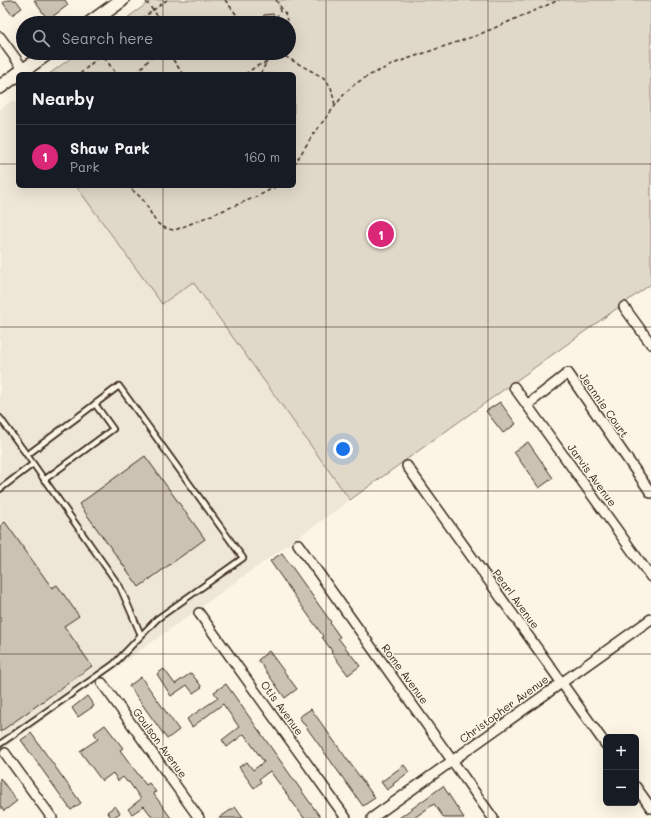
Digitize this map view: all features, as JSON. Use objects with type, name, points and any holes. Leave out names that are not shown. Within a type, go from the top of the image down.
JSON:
[{"type":"street","points":[[100,16],[122,0]]},
{"type":"street","points":[[0,37],[19,72]]},
{"type":"street","points":[[21,72],[38,60]]},
{"type":"street","points":[[0,87],[16,76]]},
{"type":"street","points":[[624,307],[651,344]]},
{"type":"street","name":"Jeannie Court","points":[[528,405],[568,373],[651,493]]},
{"type":"street","name":"Jarvis Avenue","points":[[514,387],[651,577]]},
{"type":"street","name":"Pearl Avenue","points":[[407,466],[603,741]]},
{"type":"street","name":"Rome Avenue","points":[[298,544],[493,818]]},
{"type":"street","name":"Otis Avenue","points":[[199,613],[346,818]]},
{"type":"street","name":"Christopher Avenue","points":[[372,818],[651,619]]},
{"type":"street","name":"Goulson Avenue","points":[[102,683],[199,818]]},
{"type":"street","points":[[5,753],[52,818]]},
{"type":"street","points":[[639,791],[651,808]]},
{"type":"lane","points":[[0,744],[114,664],[157,619],[243,558],[119,386],[26,455]]},
{"type":"lane","points":[[44,480],[113,429],[95,404]]},
{"type":"lane","points":[[0,418],[120,587],[141,635]]},
{"type":"lane","points":[[0,488],[33,464]]},
{"type":"path","points":[[145,16],[167,0]]},
{"type":"path","points":[[225,0],[238,16]]},
{"type":"path","points":[[276,0],[286,16]]},
{"type":"path","points":[[296,161],[308,140],[345,93],[355,84],[383,68],[404,59],[478,34],[559,0]]},
{"type":"path","points":[[146,2],[158,16]]},
{"type":"path","points":[[277,16],[280,12],[279,5]]},
{"type":"path","points":[[82,72],[94,60]]},
{"type":"path","points":[[106,60],[115,72]]},
{"type":"path","points":[[138,72],[149,60]]},
{"type":"path","points":[[173,60],[182,72]]},
{"type":"path","points":[[292,60],[324,78],[331,87],[335,105]]},
{"type":"path","points":[[248,72],[267,62]]},
{"type":"path","points":[[261,72],[267,62]]},
{"type":"path","points":[[129,188],[140,196],[158,225],[166,229],[175,230],[256,197],[272,188]]},
{"type":"shaded area","points":[[152,0],[651,0],[651,284],[350,500],[193,282],[162,304],[77,188],[296,188],[296,72],[52,72],[68,60],[296,60],[296,16],[130,16]]},
{"type":"shaded area","points":[[13,100],[16,104],[16,188],[77,188],[162,304],[193,282],[350,500],[0,751],[0,109]]},
{"type":"building","points":[[7,0],[16,0],[22,8],[12,15],[3,3]]},
{"type":"building","points":[[34,0],[65,0],[68,5],[53,16],[45,16]]},
{"type":"building","points":[[273,14],[274,16],[264,16]]},
{"type":"building","points":[[500,402],[516,424],[503,433],[486,411]]},
{"type":"building","points":[[528,442],[553,478],[539,488],[514,452]]},
{"type":"building","points":[[145,456],[205,539],[139,587],[79,504]]},
{"type":"building","points":[[5,522],[52,588],[57,585],[79,616],[64,626],[92,666],[0,732],[0,526]]},
{"type":"building","points":[[282,553],[331,622],[330,623],[340,637],[338,638],[360,666],[348,675],[331,652],[332,651],[322,637],[323,636],[270,561]]},
{"type":"building","points":[[269,651],[297,689],[285,698],[258,660]]},
{"type":"building","points":[[164,669],[175,684],[191,673],[202,687],[193,693],[187,685],[171,696],[157,674]]},
{"type":"building","points":[[141,677],[179,730],[167,739],[129,686]]},
{"type":"building","points":[[226,684],[321,818],[304,818],[270,771],[259,779],[261,782],[254,788],[239,767],[247,762],[253,770],[264,762],[244,734],[227,747],[222,740],[239,727],[223,704],[192,727],[187,719],[218,698],[214,692]]},
{"type":"building","points":[[87,696],[94,706],[78,717],[72,708]]},
{"type":"building","points":[[311,709],[375,798],[363,806],[299,717]]},
{"type":"building","points":[[105,725],[123,748],[120,750],[146,785],[149,783],[156,792],[153,793],[171,818],[153,818],[144,806],[132,814],[128,809],[141,799],[129,782],[127,782],[123,777],[118,781],[113,773],[102,781],[80,751],[98,739],[94,733]]},
{"type":"building","points":[[31,733],[81,803],[71,810],[21,740]]},
{"type":"building","points":[[404,765],[409,772],[387,790],[381,782]]},
{"type":"building","points":[[0,778],[17,801],[4,811],[0,806]]},
{"type":"building","points":[[443,786],[464,818],[444,818],[434,804],[414,818],[399,818]]},
{"type":"building","points":[[115,806],[120,813],[112,818],[107,812]]},
{"type":"building","points":[[235,807],[243,818],[219,818]]},
{"type":"place","name":"Shaw Park","points":[[381,234]]}]
